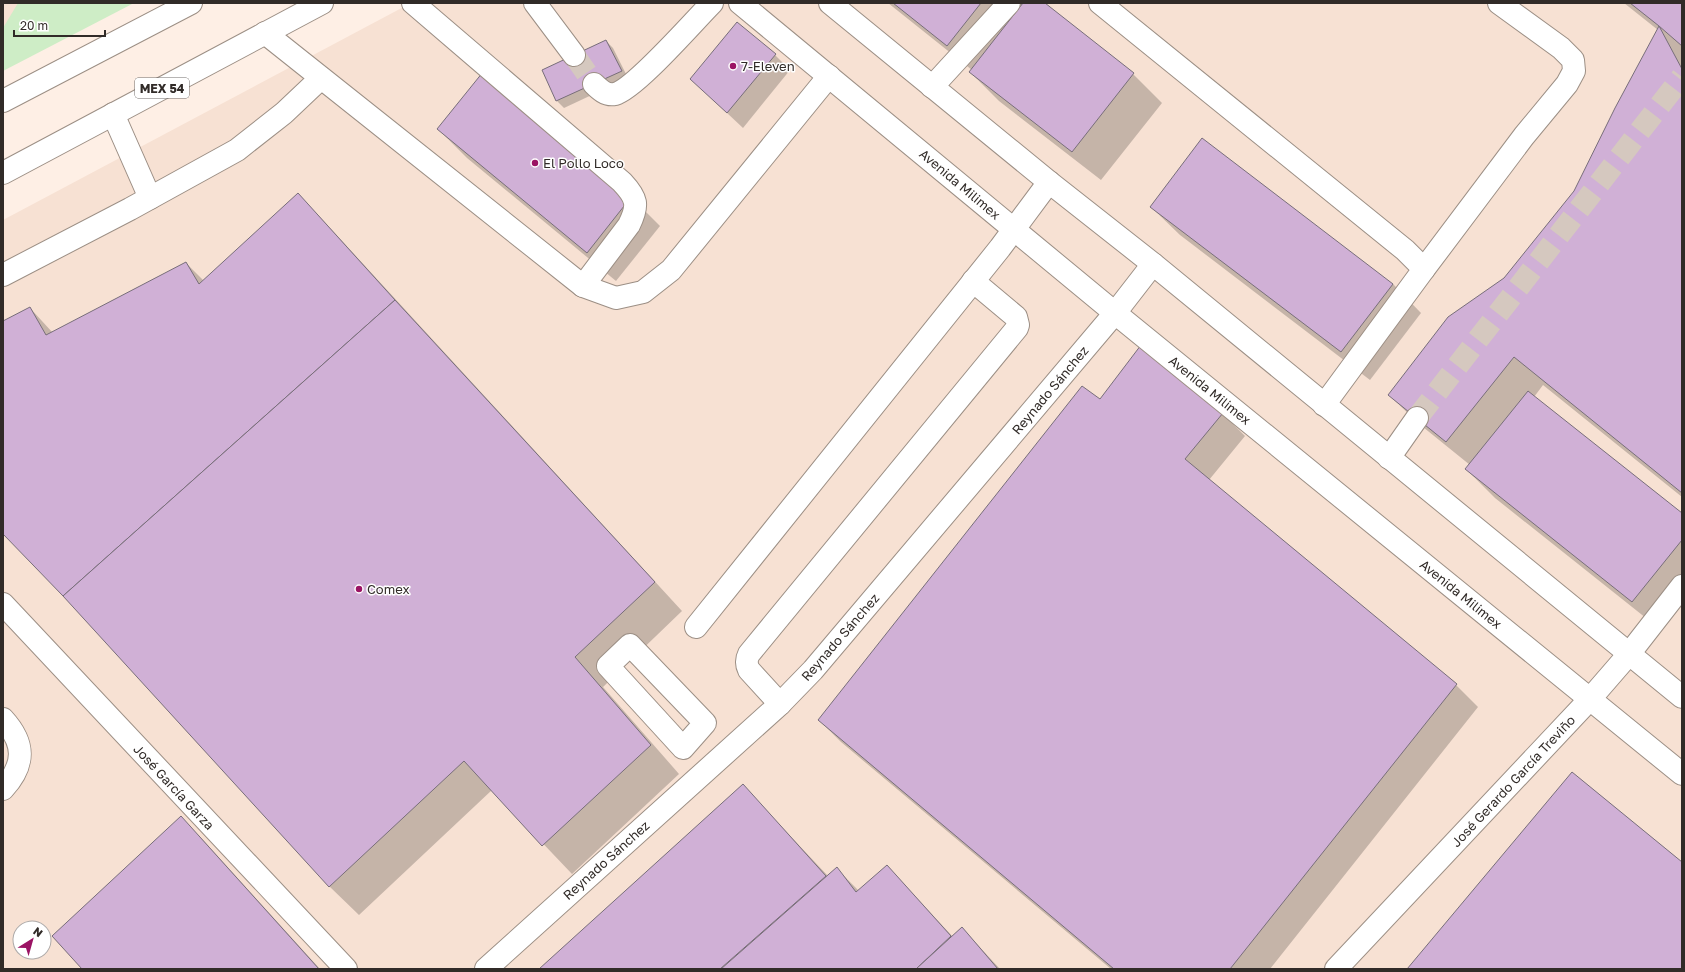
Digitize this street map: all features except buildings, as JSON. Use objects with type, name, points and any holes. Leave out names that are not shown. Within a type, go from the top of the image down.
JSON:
[{"type":"main road","points":[[3,101],[191,3]]},
{"type":"main road","name":"MEX 54","points":[[3,173],[322,3]]},
{"type":"main road","points":[[413,3],[559,127],[622,182],[633,194],[636,203],[634,215],[629,225],[583,286]]},
{"type":"main road","points":[[535,3],[574,55]]},
{"type":"main road","points":[[594,84],[603,92],[613,95],[624,90],[644,73],[712,3]]},
{"type":"main road","name":"Avenida Milimex","points":[[740,3],[1115,313],[1682,774]]},
{"type":"main road","points":[[830,3],[1049,182],[1153,264],[1682,697]]},
{"type":"main road","points":[[932,87],[1009,3]]},
{"type":"main road","points":[[1100,3],[1405,250],[1424,268]]},
{"type":"main road","points":[[1324,404],[1524,136],[1567,84],[1574,71],[1573,60],[1561,48],[1499,3]]},
{"type":"main road","points":[[265,33],[583,286],[616,298],[643,292],[671,270],[829,76]]},
{"type":"main road","points":[[3,275],[150,198],[237,150],[284,113],[321,78]]},
{"type":"main road","points":[[113,114],[150,198]]},
{"type":"main road","points":[[696,627],[973,281],[1049,182]]},
{"type":"main road","name":"Reynado Sánchez","points":[[486,969],[780,704],[813,670],[1115,313],[1153,264]]},
{"type":"main road","points":[[780,704],[749,670],[746,665],[746,659],[749,654],[1017,328],[1018,325],[1016,317],[973,281]]},
{"type":"main road","points":[[1389,458],[1417,418]]},
{"type":"main road","name":"José Gerardo García Treviño","points":[[1336,969],[1590,699],[1629,654],[1682,586]]},
{"type":"main road","name":"José García Garza","points":[[3,604],[346,969]]},
{"type":"main road","points":[[630,645],[705,723],[693,736],[683,748],[608,666],[630,645]]},
{"type":"main road","points":[[3,718],[20,747],[19,767],[3,789]]},
{"type":"main road","points":[[693,736],[714,762]]},
{"type":"shaded area","points":[[3,3],[64,3],[3,34]]},
{"type":"shaded area","points":[[411,3],[1682,3],[1682,969],[3,969],[3,220]]},
{"type":"green space","points":[[18,3],[134,3],[3,71],[3,28]]},
{"type":"tunnel","points":[[574,55],[594,84]]},
{"type":"tunnel","points":[[1417,418],[1682,77]]},
{"type":"place","name":"7-Eleven","points":[[733,66]]},
{"type":"place","name":"El Pollo Loco","points":[[535,163]]},
{"type":"place","name":"Comex","points":[[359,589]]}]
